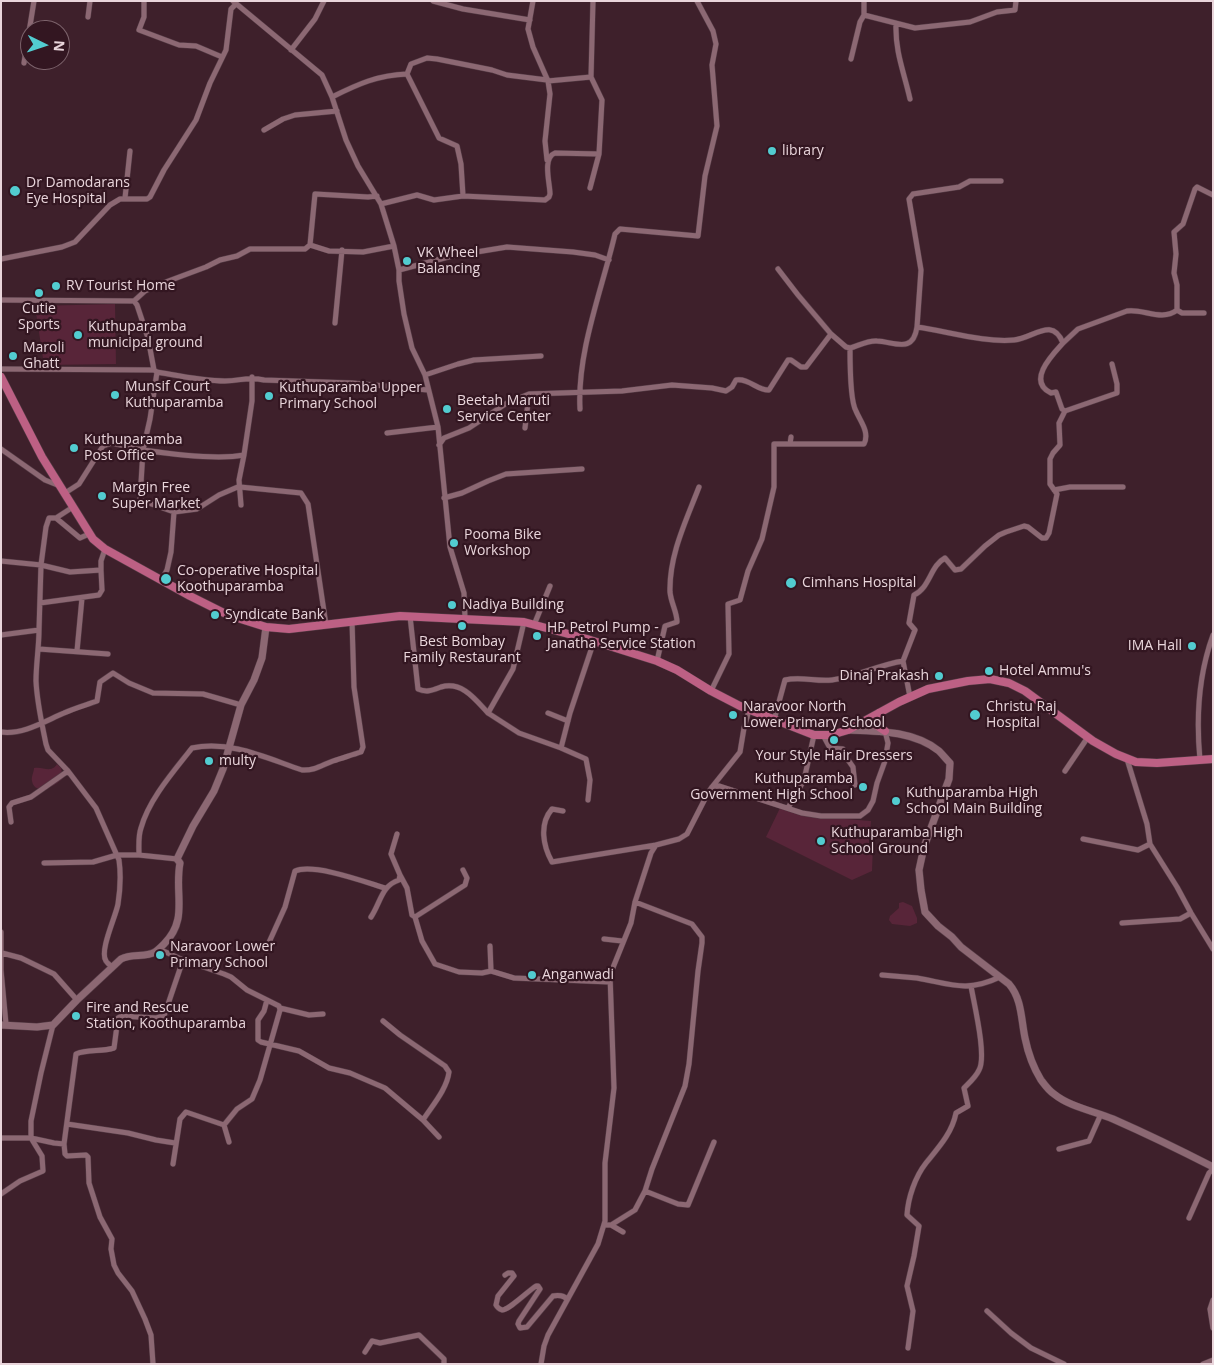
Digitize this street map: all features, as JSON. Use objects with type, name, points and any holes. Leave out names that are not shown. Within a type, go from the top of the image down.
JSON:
[{"type":"main road","points":[[1,377],[42,457],[89,534],[105,550],[228,615],[266,628],[289,630],[352,621],[410,616],[524,622],[658,661],[749,710],[819,735],[831,735],[848,730],[870,717],[928,689],[990,679],[1025,691],[1088,737],[1116,754],[1136,762],[1157,763],[1213,759]]},
{"type":"main road","points":[[4,1024],[37,1027],[54,1025],[112,967],[128,956],[150,954],[159,949],[172,936],[178,923],[180,863],[177,858],[214,791],[223,769],[241,706],[262,658],[266,628]]},
{"type":"main road","points":[[880,712],[875,722],[877,727],[885,732]]},
{"type":"main road","points":[[870,717],[869,726],[874,731]]},
{"type":"main road","points":[[848,730],[905,735],[939,752],[950,764],[949,779],[924,847],[919,870],[925,912],[960,947],[1000,977],[1016,992],[1032,1064],[1043,1082],[1054,1094],[1078,1106],[1161,1140],[1213,1168]]},
{"type":"street","points":[[31,20],[34,1]]},
{"type":"street","points":[[88,17],[90,1]]},
{"type":"street","points":[[144,1],[144,17],[139,30],[179,44],[196,46],[222,57]]},
{"type":"street","points":[[291,50],[315,19],[324,1]]},
{"type":"street","points":[[432,1],[463,9],[530,20]]},
{"type":"street","points":[[380,204],[417,195],[434,200],[463,196],[548,199],[550,194],[545,141],[550,94],[548,80],[533,47],[528,29],[533,1]]},
{"type":"street","points":[[590,188],[599,154],[602,100],[590,77],[593,1]]},
{"type":"street","points":[[580,409],[579,392],[584,354],[615,234],[620,230],[698,236],[704,176],[717,126],[712,65],[716,44],[713,31],[698,1]]},
{"type":"street","points":[[851,59],[860,22],[864,15],[864,1]]},
{"type":"street","points":[[864,15],[915,28],[970,22],[997,12],[1015,10],[1016,1]]},
{"type":"street","points":[[1,259],[62,247],[74,242],[110,205],[120,198],[147,199],[154,192],[164,170],[196,120],[226,50],[231,9],[234,3],[322,75],[332,97],[346,140],[358,166],[380,204],[394,246],[399,270],[398,281],[412,348],[425,375],[438,427],[450,547],[464,593],[464,618]]},
{"type":"street","points":[[896,24],[897,53],[904,71],[910,99]]},
{"type":"street","points":[[463,196],[461,164],[457,146],[439,138],[408,74],[411,64],[427,58],[492,70],[507,75],[548,80],[590,77]]},
{"type":"street","points":[[332,97],[368,80],[395,74],[408,74]]},
{"type":"street","points":[[264,130],[283,119],[295,115],[337,111]]},
{"type":"street","points":[[125,198],[130,151]]},
{"type":"street","points":[[547,161],[551,154],[555,153],[599,154]]},
{"type":"street","points":[[778,269],[831,334],[846,347],[850,348],[870,341],[910,344],[916,335],[920,270],[909,199],[913,194],[959,186],[970,181],[1001,180]]},
{"type":"street","points":[[1177,310],[1177,285],[1174,273],[1176,254],[1174,232],[1183,224],[1197,187],[1213,195]]},
{"type":"street","points":[[310,245],[315,194],[376,196]]},
{"type":"street","points":[[310,245],[329,251],[364,252],[394,246]]},
{"type":"street","points":[[1,300],[134,301],[145,291],[156,286],[220,260],[238,256],[250,249],[304,249],[310,245]]},
{"type":"street","points":[[399,270],[452,256],[507,247],[573,252],[595,255],[609,260]]},
{"type":"street","points":[[335,323],[342,250]]},
{"type":"street","points":[[134,301],[148,338],[155,371],[152,410],[143,450],[140,500],[174,512],[197,509],[219,495],[240,487],[301,493],[308,504],[326,625]]},
{"type":"street","points":[[1065,411],[1062,409],[1056,392],[1048,391],[1042,381],[1043,368],[1063,343],[1078,329],[1127,311],[1133,310],[1146,314],[1157,314],[1173,313],[1177,310]]},
{"type":"street","points":[[1177,310],[1182,313],[1204,313]]},
{"type":"street","points":[[917,327],[993,341],[1024,338],[1049,328],[1054,329],[1060,334],[1063,343]]},
{"type":"street","points":[[439,445],[444,438],[469,428],[507,403],[529,394],[622,391],[654,386],[660,388],[672,385],[726,391],[732,388],[736,380],[739,379],[743,379],[766,391],[769,390],[788,360],[792,360],[801,367],[806,366],[831,334]]},
{"type":"street","points":[[1058,349],[1060,334]]},
{"type":"street","points":[[711,691],[729,654],[728,604],[740,600],[748,571],[762,539],[774,487],[774,444],[864,444],[866,440],[864,425],[855,410],[850,373],[850,348]]},
{"type":"street","points":[[425,375],[474,360],[541,356]]},
{"type":"street","points":[[910,697],[903,661],[915,630],[909,623],[914,595],[924,587],[936,564],[945,558],[955,570],[961,569],[994,538],[1024,526],[1042,538],[1046,538],[1051,530],[1057,493],[1050,484],[1050,459],[1060,445],[1059,423],[1065,411],[1117,393],[1117,384],[1112,364]]},
{"type":"street","points":[[1,369],[155,371],[196,380],[226,381],[252,377],[264,380],[392,385],[428,390]]},
{"type":"street","points":[[241,505],[240,487],[252,401],[252,377]]},
{"type":"street","points":[[525,428],[529,394]]},
{"type":"street","points":[[387,433],[438,427]]},
{"type":"street","points":[[790,444],[792,437]]},
{"type":"street","points":[[1,450],[63,490],[78,484],[103,446],[112,443],[162,453],[232,457],[244,455]]},
{"type":"street","points":[[444,498],[462,493],[488,480],[506,474],[582,469]]},
{"type":"street","points":[[1054,490],[1070,487],[1123,487]]},
{"type":"street","points":[[658,661],[665,626],[677,622],[670,592],[675,547],[699,488]]},
{"type":"street","points":[[73,506],[56,518],[49,518],[46,527],[41,566],[39,649],[36,679],[48,750],[68,771],[96,808],[120,869],[118,904],[108,931],[104,955],[106,962],[112,967]]},
{"type":"street","points":[[161,581],[167,570],[171,552],[172,518],[174,512]]},
{"type":"street","points":[[56,518],[80,538],[89,534]]},
{"type":"street","points":[[40,603],[82,598],[102,593],[101,561],[105,550]]},
{"type":"street","points":[[1,561],[70,572],[101,570]]},
{"type":"street","points":[[534,625],[550,586]]},
{"type":"street","points":[[77,651],[82,598]]},
{"type":"street","points":[[410,616],[418,689],[432,691],[445,686],[456,686],[465,690],[488,713],[519,733],[586,759],[590,780],[588,800]]},
{"type":"street","points":[[139,855],[139,835],[144,820],[160,790],[192,748],[230,746],[308,771],[361,752],[363,748],[354,687],[352,621]]},
{"type":"street","points":[[488,713],[513,670],[524,622]]},
{"type":"street","points":[[1,635],[39,630]]},
{"type":"street","points":[[1200,760],[1197,717],[1205,656],[1213,635]]},
{"type":"street","points":[[561,748],[594,641]]},
{"type":"street","points":[[39,649],[108,654]]},
{"type":"street","points":[[774,720],[786,680],[794,678],[830,680],[903,661]]},
{"type":"street","points":[[1,732],[10,734],[97,701],[100,682],[113,673],[129,683],[153,693],[203,694],[241,706]]},
{"type":"street","points":[[563,812],[552,809],[547,815],[545,825],[546,850],[552,862],[656,845],[680,839],[687,834],[708,793],[738,757],[749,710]]},
{"type":"street","points":[[548,713],[568,721]]},
{"type":"street","points":[[712,788],[719,786],[727,788],[802,813],[830,816],[860,816],[868,810],[873,801],[888,751],[885,732]]},
{"type":"street","points":[[788,808],[804,780],[819,735]]},
{"type":"street","points":[[819,735],[830,748],[843,749],[852,767],[855,785]]},
{"type":"street","points":[[1064,771],[1088,737]]},
{"type":"street","points":[[1127,758],[1147,824],[1150,844],[1213,949]]},
{"type":"street","points":[[11,822],[9,807],[12,803],[31,797],[68,771]]},
{"type":"street","points":[[397,834],[391,854],[407,888],[412,915],[415,916],[422,941],[435,964],[459,972],[482,973],[491,971],[514,978],[610,982]]},
{"type":"street","points":[[1083,839],[1138,850],[1150,844]]},
{"type":"street","points":[[541,1364],[548,1335],[598,1244],[604,1225],[605,1163],[614,1088],[610,975],[622,941],[631,923],[634,902],[651,853],[656,845]]},
{"type":"street","points":[[44,863],[93,862],[116,855],[177,858]]},
{"type":"street","points":[[266,949],[284,907],[295,872],[298,870],[310,870],[355,878],[385,888]]},
{"type":"street","points":[[415,916],[460,889],[467,878],[463,870]]},
{"type":"street","points":[[371,917],[378,906],[385,888],[399,880],[400,876]]},
{"type":"street","points":[[611,1225],[634,1210],[646,1191],[652,1169],[685,1086],[702,943],[702,937],[692,924],[634,902]]},
{"type":"street","points":[[1122,923],[1180,919],[1191,913]]},
{"type":"street","points":[[1,932],[4,1024]]},
{"type":"street","points":[[604,938],[622,941]]},
{"type":"street","points":[[490,946],[491,971]]},
{"type":"street","points":[[159,949],[183,960],[231,977],[246,990],[280,1008],[309,1014],[323,1014]]},
{"type":"street","points":[[2,953],[21,958],[54,974],[77,1000]]},
{"type":"street","points":[[153,1364],[151,1335],[145,1319],[132,1291],[118,1274],[114,1264],[111,1249],[112,1239],[100,1217],[89,1183],[88,1157],[86,1155],[67,1156],[64,1144],[76,1054],[85,1050],[114,1048],[117,1022],[121,1016],[156,1018],[164,1016],[183,960]]},
{"type":"street","points":[[882,975],[918,978],[950,986],[983,985],[1000,977]]},
{"type":"street","points":[[908,1348],[913,1311],[907,1286],[919,1226],[907,1215],[908,1205],[924,1164],[934,1155],[953,1126],[956,1112],[968,1106],[964,1088],[980,1069],[982,1056],[971,986]]},
{"type":"street","points":[[267,1000],[264,1011],[258,1020],[258,1040],[299,1051],[329,1068],[350,1073],[385,1088],[423,1120],[439,1137]]},
{"type":"street","points":[[224,1125],[237,1109],[252,1099],[260,1080],[280,1008]]},
{"type":"street","points":[[383,1021],[445,1066],[448,1072],[447,1080],[423,1120]]},
{"type":"street","points":[[1,1194],[20,1181],[43,1171],[42,1156],[31,1138],[31,1121],[54,1025]]},
{"type":"street","points":[[173,1164],[180,1119],[186,1112],[224,1125]]},
{"type":"street","points":[[1059,1149],[1089,1141],[1100,1114]]},
{"type":"street","points":[[67,1124],[128,1133],[175,1143]]},
{"type":"street","points":[[224,1125],[229,1142]]},
{"type":"street","points":[[1,1138],[31,1138],[64,1144]]},
{"type":"street","points":[[646,1191],[678,1204],[688,1205],[714,1142]]},
{"type":"street","points":[[1189,1218],[1213,1168]]},
{"type":"street","points":[[604,1225],[611,1225],[623,1232]]},
{"type":"street","points":[[505,1274],[512,1273],[514,1276],[498,1296],[496,1305],[502,1310],[508,1308],[536,1286],[540,1289],[519,1321],[520,1328],[527,1328],[553,1296],[564,1297],[568,1300]]},
{"type":"street","points":[[1213,1300],[1210,1309],[1213,1328]]},
{"type":"street","points":[[987,1311],[1032,1348],[1064,1364]]},
{"type":"street","points":[[365,1352],[372,1341],[380,1343],[419,1335],[444,1359],[444,1364]]},
{"type":"street","points":[[1202,1364],[1213,1360]]},
{"type":"shaded area","name":"Kuthuparamba municipal ground","points":[[115,304],[116,364],[44,365],[35,306]]},
{"type":"shaded area","points":[[57,764],[61,768],[63,778],[60,781],[42,789],[34,786],[32,779],[34,768],[52,769]]},
{"type":"shaded area","name":"Kuthuparamba High School Ground","points":[[780,808],[807,816],[871,821],[869,844],[873,844],[872,871],[852,880],[766,837]]},
{"type":"shaded area","points":[[903,902],[912,906],[917,923],[910,926],[892,924],[889,920],[890,916],[899,908],[899,903]]},
{"type":"place","name":"library","points":[[772,151]]},
{"type":"place","name":"Dr Damodarans Eye Hospital","points":[[15,191]]},
{"type":"place","name":"VK Wheel Balancing","points":[[407,261]]},
{"type":"place","name":"RV Tourist Home","points":[[56,286]]},
{"type":"place","name":"Cutie Sports","points":[[39,293]]},
{"type":"place","name":"Kuthuparamba municipal ground","points":[[78,335]]},
{"type":"place","name":"Maroli Ghatt","points":[[13,356]]},
{"type":"place","name":"Munsif Court Kuthuparamba","points":[[115,395]]},
{"type":"place","name":"Kuthuparamba Upper Primary School","points":[[269,396]]},
{"type":"place","name":"Beetah Maruti Service Center","points":[[447,409]]},
{"type":"place","name":"Kuthuparamba Post Office","points":[[74,448]]},
{"type":"place","name":"Margin Free Super Market","points":[[102,496]]},
{"type":"place","name":"Pooma Bike Workshop","points":[[454,543]]},
{"type":"place","name":"Co-operative Hospital Koothuparamba","points":[[166,579]]},
{"type":"place","name":"Cimhans Hospital","points":[[791,583]]},
{"type":"place","name":"Nadiya Building","points":[[452,605]]},
{"type":"place","name":"Syndicate Bank","points":[[215,615]]},
{"type":"place","name":"Best Bombay Family Restaurant","points":[[462,626]]},
{"type":"place","name":"HP Petrol Pump - Janatha Service Station","points":[[537,636]]},
{"type":"place","name":"IMA Hall","points":[[1192,646]]},
{"type":"place","name":"Hotel Ammu's","points":[[989,671]]},
{"type":"place","name":"Dinaj Prakash","points":[[939,676]]},
{"type":"place","name":"Naravoor North Lower Primary School","points":[[733,715]]},
{"type":"place","name":"Christu Raj Hospital","points":[[975,715]]},
{"type":"place","name":"Your Style Hair Dressers","points":[[834,740]]},
{"type":"place","name":"multy","points":[[209,761]]},
{"type":"place","name":"Kuthuparamba Government High School","points":[[863,787]]},
{"type":"place","name":"Kuthuparamba High School Main Building","points":[[896,801]]},
{"type":"place","name":"Kuthuparamba High School Ground","points":[[821,841]]},
{"type":"place","name":"Naravoor Lower Primary School","points":[[160,955]]},
{"type":"place","name":"Anganwadi","points":[[532,975]]},
{"type":"place","name":"Fire and Rescue Station, Koothuparamba","points":[[76,1016]]}]
